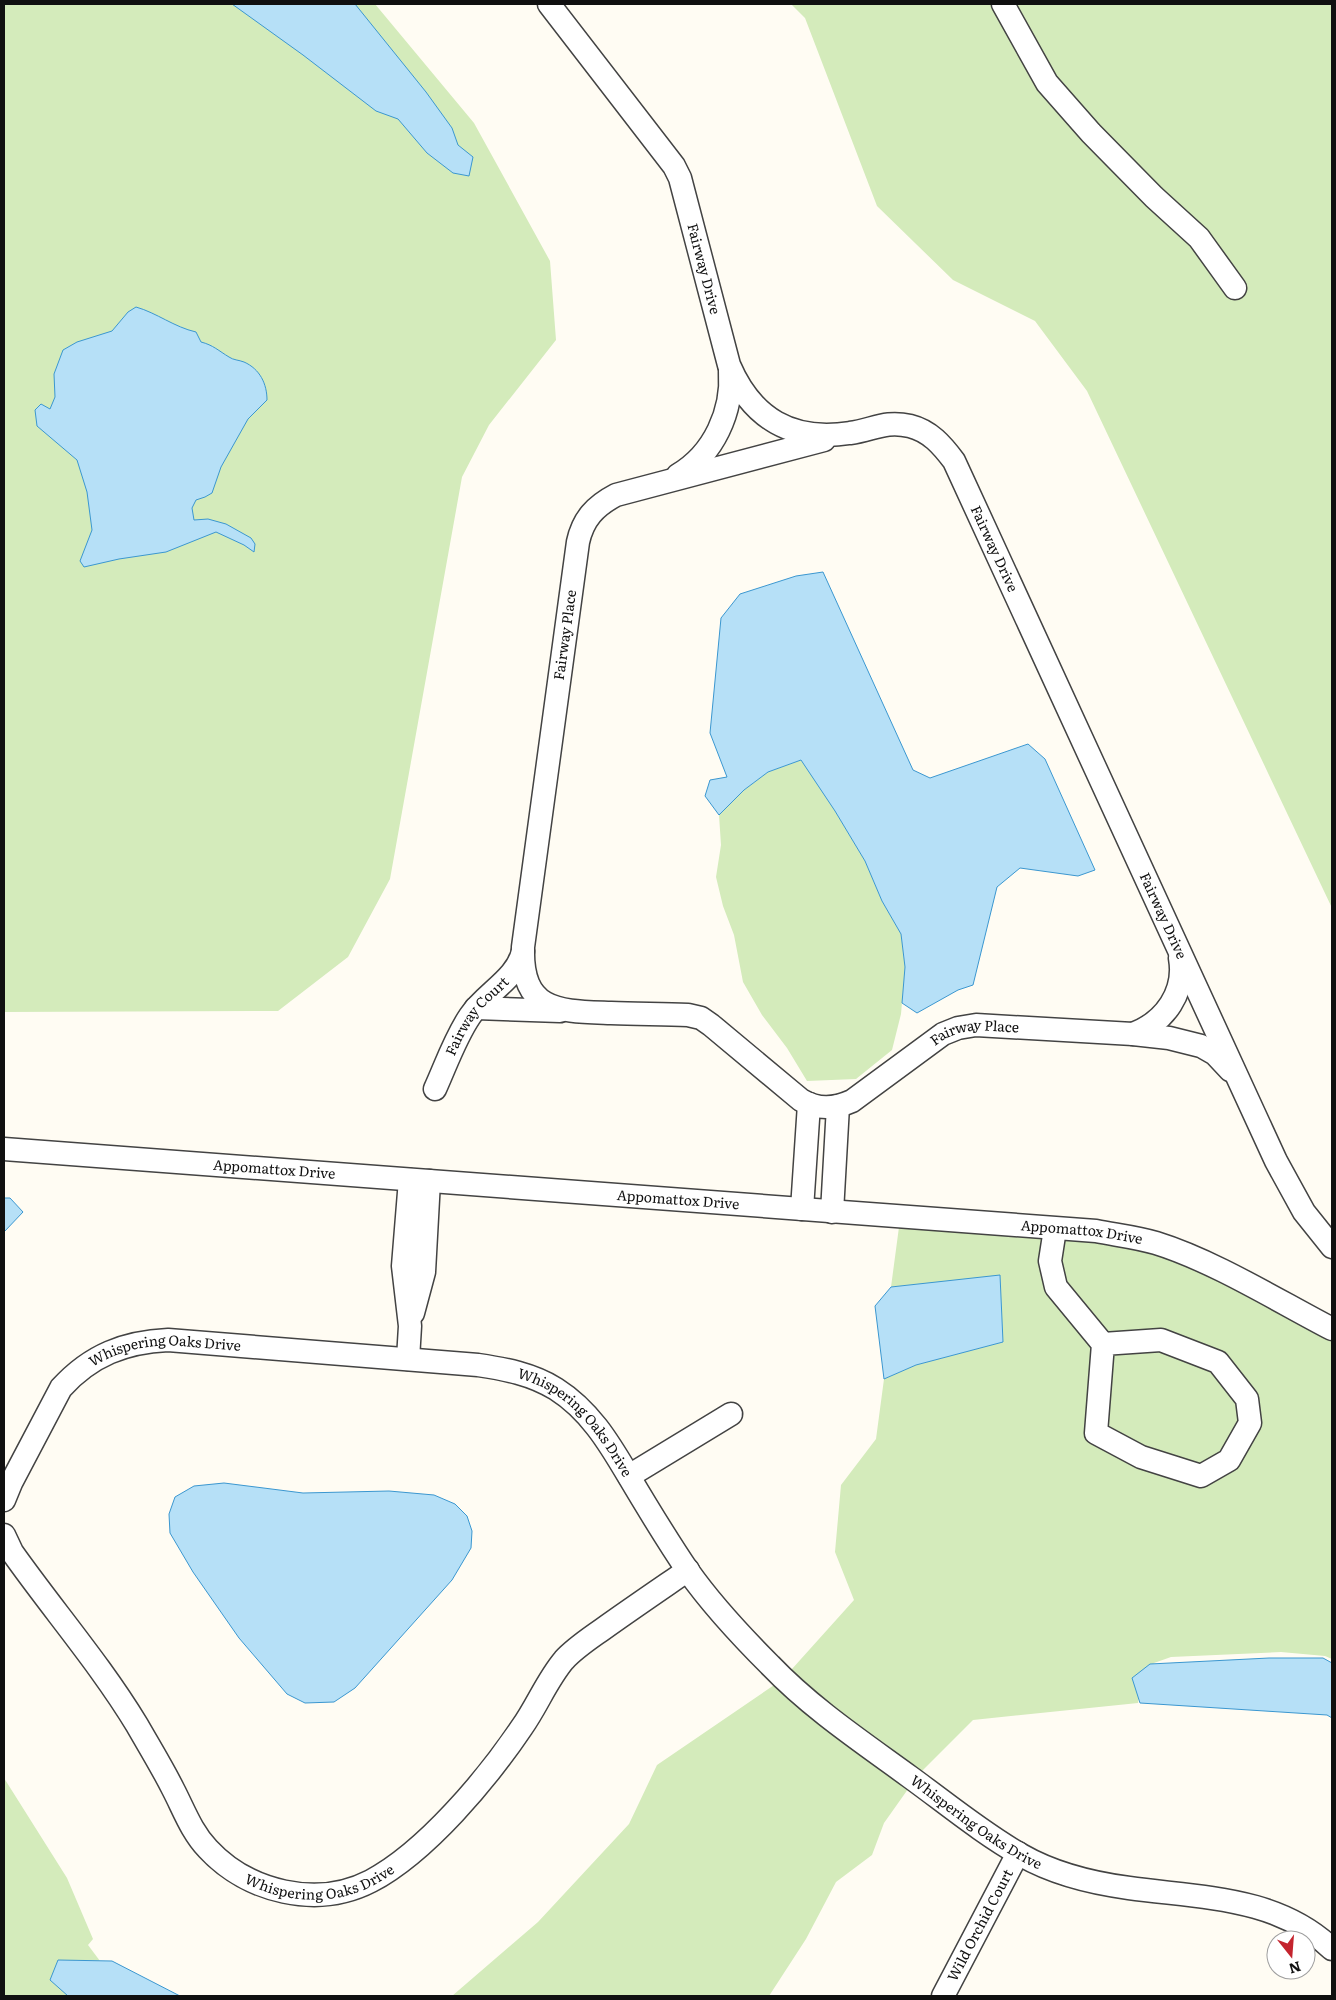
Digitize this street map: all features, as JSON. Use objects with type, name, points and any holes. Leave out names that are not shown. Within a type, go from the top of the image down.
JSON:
[{"type":"street","name":"Fairway Drive","points":[[549,4],[674,166],[680,178],[729,365],[745,396],[768,417],[802,434],[820,436],[852,433],[880,425],[897,424],[911,427],[926,433],[940,443],[954,461],[1290,1189],[1304,1212],[1332,1247]]},
{"type":"street","points":[[1003,4],[1048,82],[1091,133],[1154,197],[1198,238],[1235,288]]},
{"type":"street","points":[[657,484],[679,475],[691,467],[709,446],[718,431],[729,403],[731,385],[729,365]]},
{"type":"street","name":"Fairway Place","points":[[567,1012],[546,1004],[532,989],[524,973],[523,947],[581,530],[592,512],[602,502],[616,495],[852,433]]},
{"type":"street","name":"Fairway Court","points":[[435,1089],[463,1027],[476,1008],[520,962],[523,947]]},
{"type":"street","points":[[1133,1034],[1145,1030],[1156,1021],[1166,1012],[1173,1001],[1182,978],[1179,950]]},
{"type":"street","name":"Fairway Place","points":[[476,1008],[688,1015],[700,1018],[712,1025],[809,1104],[824,1108],[852,1101],[943,1034],[958,1028],[976,1025],[1133,1034],[1169,1038],[1200,1046],[1215,1054],[1225,1063],[1241,1084]]},
{"type":"street","points":[[802,1209],[809,1104]]},
{"type":"street","points":[[832,1212],[838,1106]]},
{"type":"street","name":"Appomattox Drive","points":[[4,1149],[1055,1228],[1133,1237],[1175,1250],[1223,1272],[1332,1329]]},
{"type":"street","points":[[408,1359],[410,1326],[424,1272],[420,1181]]},
{"type":"street","points":[[1055,1228],[1050,1261],[1056,1287],[1103,1344],[1096,1433],[1140,1457],[1200,1476],[1229,1460],[1250,1423],[1247,1399],[1218,1362],[1161,1340],[1103,1344]]},
{"type":"street","name":"Whispering Oaks Drive","points":[[4,1500],[10,1482],[61,1388],[84,1366],[112,1350],[148,1341],[168,1340],[408,1359],[506,1369],[531,1376],[554,1387],[594,1421],[688,1570],[738,1632],[804,1697],[882,1757],[1018,1853],[1053,1870],[1089,1881],[1128,1888],[1216,1898],[1264,1908],[1308,1929],[1332,1949]]},
{"type":"street","points":[[629,1476],[731,1414]]},
{"type":"street","name":"Whispering Oaks Drive","points":[[4,1535],[12,1552],[136,1723],[196,1834],[208,1849],[234,1872],[277,1891],[294,1894],[330,1893],[350,1889],[368,1882],[404,1858],[455,1810],[488,1772],[526,1722],[555,1672],[572,1652],[688,1570]]},
{"type":"street","name":"Wild Orchid Court","points":[[943,1996],[1018,1853]]},
{"type":"green space","points":[[4,4],[375,4],[474,123],[550,261],[556,340],[489,425],[462,477],[390,879],[348,957],[278,1011],[4,1012]]},
{"type":"green space","points":[[791,4],[1332,4],[1332,908],[1087,391],[1035,321],[953,280],[877,206],[805,18]]},
{"type":"green space","points":[[801,760],[865,861],[882,901],[901,934],[905,967],[901,1014],[892,1050],[856,1079],[807,1081],[787,1048],[762,1015],[743,982],[734,935],[723,906],[716,877],[721,845],[719,815],[744,790],[768,772]]},
{"type":"green space","points":[[899,1227],[1095,1242],[1131,1247],[1172,1260],[1220,1282],[1332,1340],[1332,1659],[1325,1656],[1281,1652],[1171,1657],[1154,1663],[1141,1685],[1138,1703],[973,1720],[918,1775],[884,1823],[872,1855],[836,1882],[806,1939],[769,1996],[452,1996],[538,1922],[629,1824],[657,1765],[783,1679],[854,1600],[835,1552],[841,1485],[876,1439],[884,1379],[916,1365],[1003,1342],[1000,1276],[891,1287]]},
{"type":"green space","points":[[4,1778],[67,1878],[93,1939],[88,1945],[100,1961],[76,1960],[57,1985],[68,1996],[4,1996]]},
{"type":"water","points":[[232,4],[355,4],[426,92],[452,128],[458,145],[473,157],[469,176],[453,173],[427,153],[398,119],[376,111]]},
{"type":"water","points":[[136,307],[180,327],[196,332],[201,342],[212,346],[231,358],[250,365],[262,378],[266,388],[267,400],[248,419],[221,467],[212,493],[196,500],[192,508],[194,520],[208,519],[226,524],[251,538],[255,544],[254,552],[244,545],[216,532],[166,552],[119,559],[84,567],[80,561],[92,530],[87,492],[77,460],[37,426],[35,410],[41,404],[50,409],[55,397],[54,374],[63,350],[77,342],[112,331],[128,312]]},
{"type":"water","points":[[823,572],[913,770],[930,778],[1028,744],[1045,759],[1095,870],[1078,876],[1020,868],[997,887],[973,985],[958,990],[917,1013],[902,1003],[905,967],[901,934],[882,901],[865,861],[801,760],[768,772],[744,790],[719,815],[705,796],[710,780],[727,777],[710,733],[721,618],[740,594],[796,576]]},
{"type":"water","points":[[4,1198],[10,1198],[23,1212],[4,1232]]},
{"type":"water","points":[[1000,1275],[1003,1342],[916,1365],[884,1379],[875,1306],[891,1287]]},
{"type":"water","points":[[224,1483],[303,1493],[389,1491],[434,1495],[455,1504],[467,1516],[472,1531],[471,1548],[452,1580],[355,1688],[334,1702],[305,1703],[287,1694],[239,1638],[193,1572],[170,1533],[169,1514],[175,1497],[194,1486]]},
{"type":"water","points":[[1269,1658],[1323,1658],[1332,1663],[1332,1718],[1327,1715],[1140,1703],[1132,1678],[1150,1664]]},
{"type":"water","points":[[58,1960],[112,1961],[180,1996],[68,1996],[50,1980]]}]
